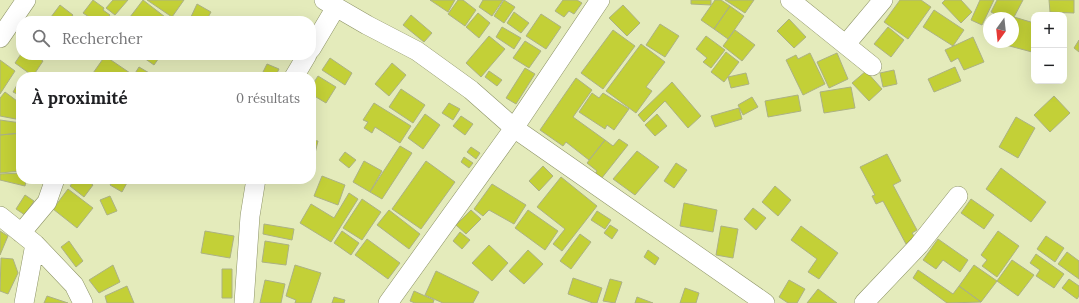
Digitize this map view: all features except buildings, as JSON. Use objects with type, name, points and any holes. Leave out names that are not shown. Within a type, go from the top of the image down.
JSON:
[{"type":"street","points":[[0,38],[26,0]]},
{"type":"street","points":[[388,303],[514,128],[600,0]]},
{"type":"street","points":[[790,0],[872,66]]},
{"type":"street","points":[[846,44],[883,0]]},
{"type":"street","points":[[316,37],[330,4],[417,51],[471,90],[514,128],[765,303]]},
{"type":"street","points":[[297,72],[304,60]]},
{"type":"street","points":[[24,303],[28,239],[47,202],[53,184]]},
{"type":"street","points":[[244,303],[250,216],[255,184]]},
{"type":"street","points":[[864,303],[919,245],[958,196]]},
{"type":"street","points":[[0,216],[28,239],[74,285],[84,303]]}]
